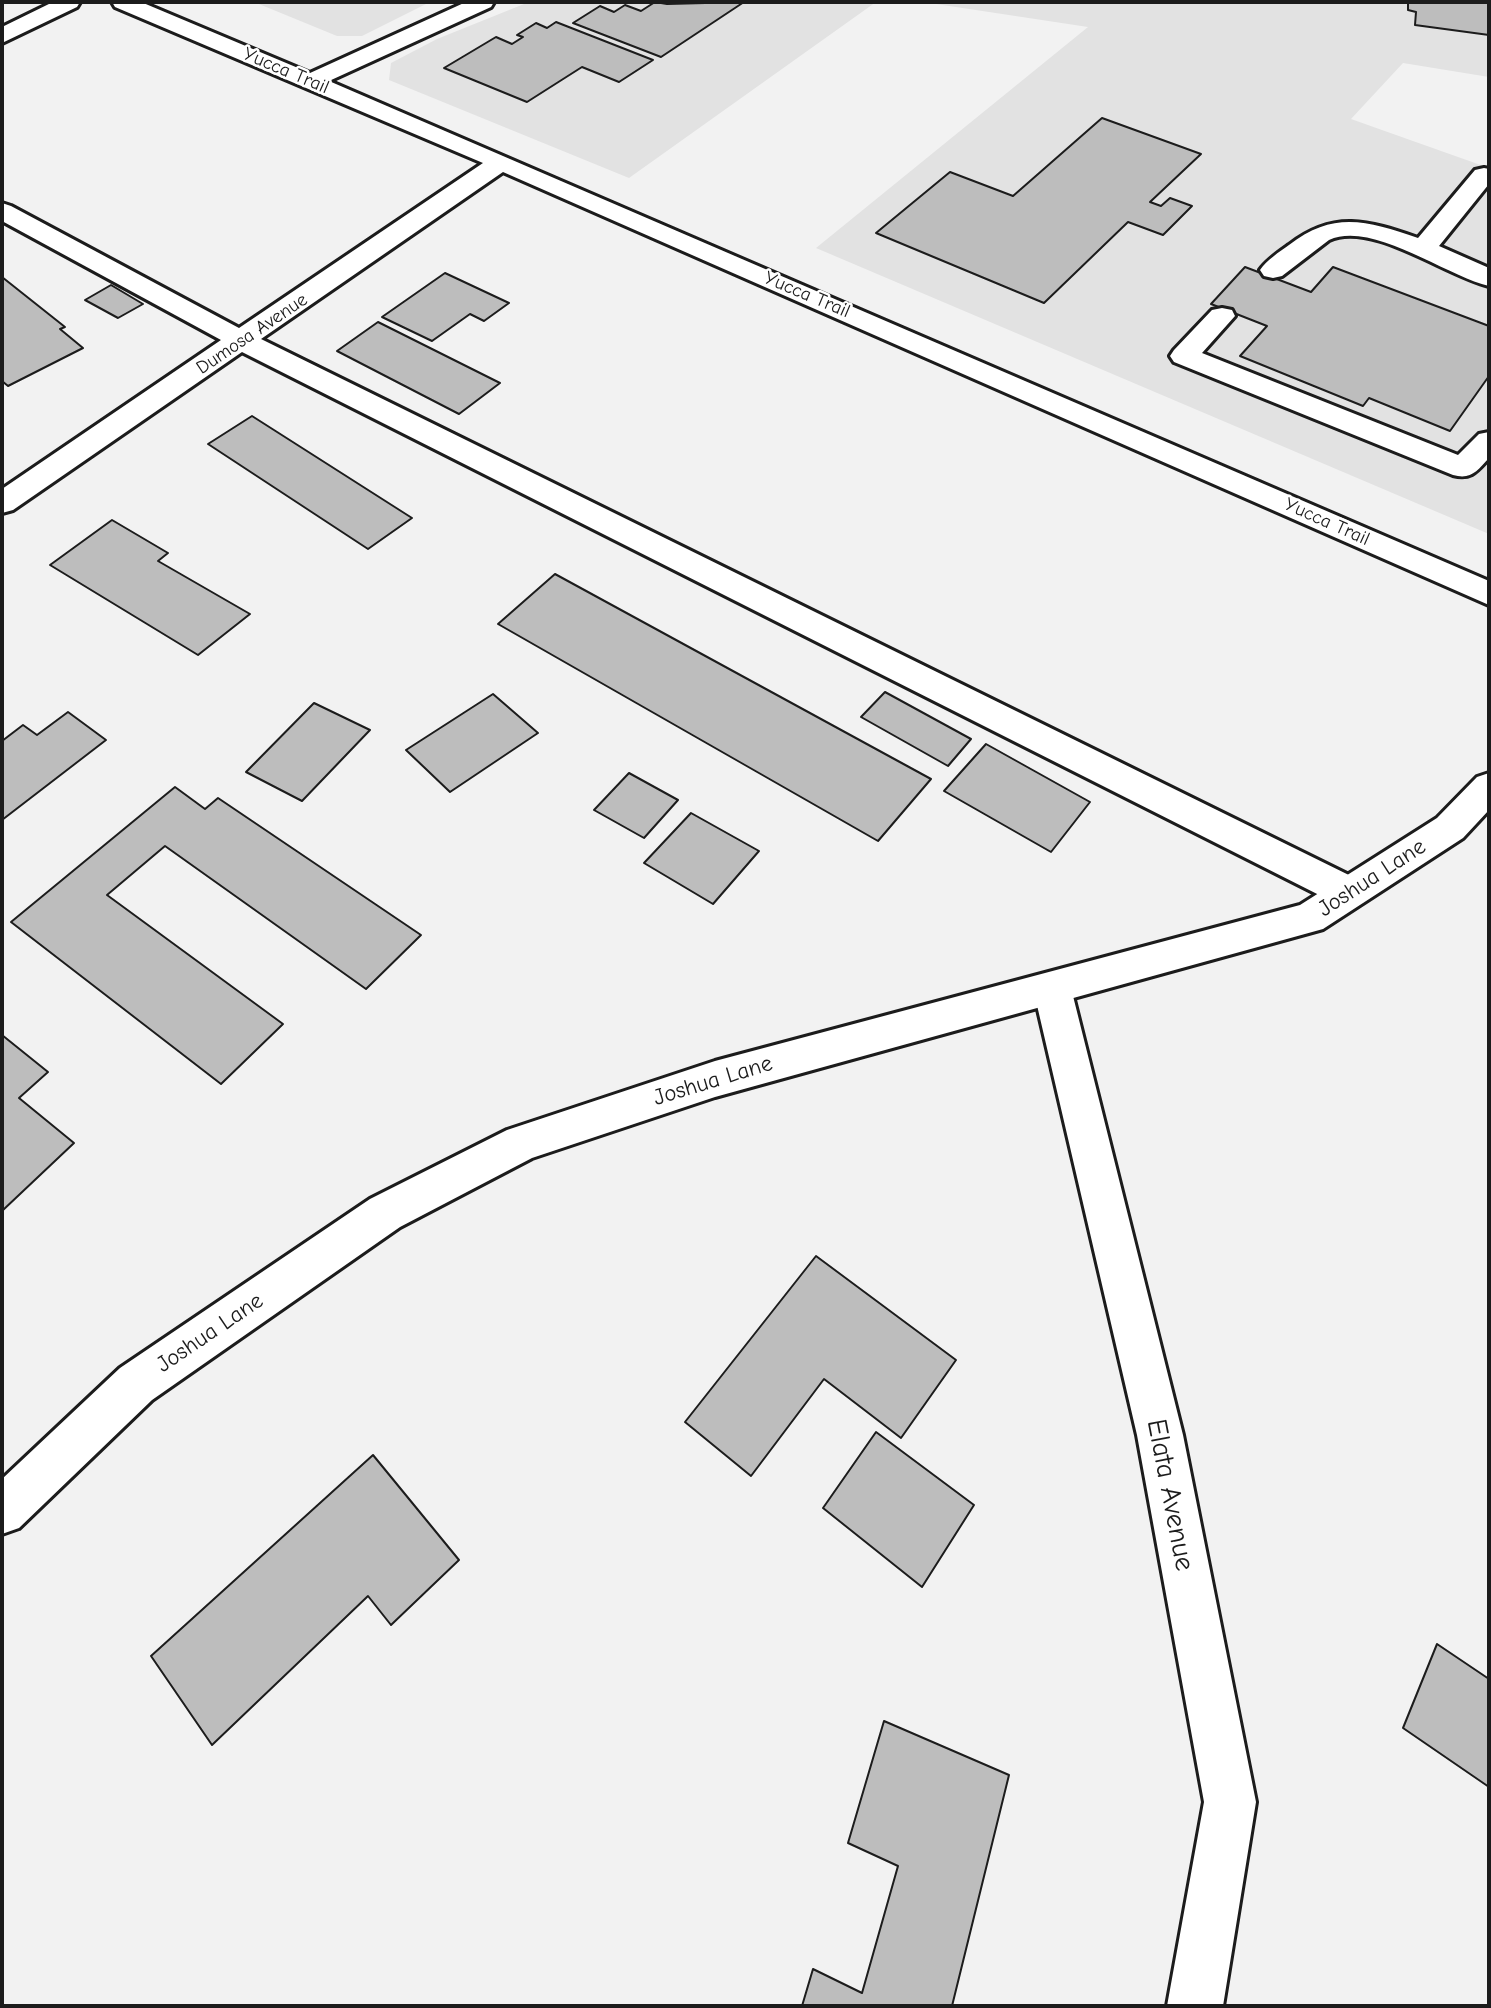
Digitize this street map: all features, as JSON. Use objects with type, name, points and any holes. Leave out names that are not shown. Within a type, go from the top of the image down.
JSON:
[{"type":"street","points":[[2,36],[69,2]]},
{"type":"street","name":"Yucca Trail","points":[[123,2],[501,162],[1489,594]]},
{"type":"street","points":[[310,81],[483,2]]},
{"type":"street","name":"Dumosa Avenue","points":[[2,503],[243,341],[501,162]]},
{"type":"street","points":[[1422,250],[1484,175]]},
{"type":"street","points":[[2,211],[243,341],[1348,892]]},
{"type":"street","points":[[1273,270],[1308,244],[1335,229],[1364,230],[1422,250],[1489,278]]},
{"type":"street","points":[[1222,316],[1184,356],[1463,468],[1489,441]]},
{"type":"street","name":"Joshua Lane","points":[[2,1511],[136,1384],[384,1213],[521,1143],[715,1079],[1310,918],[1450,828],[1489,787]]},
{"type":"street","name":"Elata Avenue","points":[[1052,988],[1160,1435],[1230,1802],[1195,2006]]},
{"type":"shaded area","points":[[254,2],[430,2],[362,36],[337,36]]},
{"type":"shaded area","points":[[529,2],[876,2],[629,178],[389,80],[391,63],[437,39]]},
{"type":"shaded area","points":[[923,2],[1489,2],[1489,77],[1403,63],[1351,119],[1489,168],[1489,534],[816,248],[1088,27]]},
{"type":"building","points":[[655,2],[744,2],[661,57],[573,23],[600,6],[614,12],[625,5],[641,11]]},
{"type":"building","points":[[1408,2],[1489,2],[1489,35],[1415,25],[1416,12],[1408,10]]},
{"type":"building","points":[[556,22],[653,60],[619,82],[582,67],[527,102],[444,68],[496,37],[512,44],[523,37],[517,35],[536,23],[547,28]]},
{"type":"building","points":[[1102,118],[1201,154],[1150,202],[1161,206],[1170,198],[1192,206],[1163,235],[1128,222],[1044,303],[876,233],[950,172],[1013,196]]},
{"type":"building","points":[[1245,267],[1311,292],[1333,267],[1489,326],[1489,376],[1450,431],[1369,398],[1363,406],[1240,356],[1267,326],[1211,304]]},
{"type":"building","points":[[445,273],[509,303],[484,321],[470,314],[432,341],[382,317]]},
{"type":"building","points":[[2,277],[65,327],[60,329],[83,348],[8,386],[2,381]]},
{"type":"building","points":[[111,285],[143,304],[118,318],[85,300]]},
{"type":"building","points":[[378,322],[500,383],[459,414],[337,351]]},
{"type":"building","points":[[252,416],[412,518],[368,549],[208,444]]},
{"type":"building","points":[[112,520],[168,553],[158,561],[250,614],[198,655],[50,565]]},
{"type":"building","points":[[555,574],[931,779],[878,841],[498,624]]},
{"type":"building","points":[[885,692],[971,739],[948,766],[861,717]]},
{"type":"building","points":[[493,694],[538,733],[450,792],[406,750]]},
{"type":"building","points":[[314,703],[370,730],[302,801],[246,772]]},
{"type":"building","points":[[68,712],[106,740],[2,820],[2,741],[23,725],[37,735]]},
{"type":"building","points":[[986,744],[1090,802],[1051,852],[944,791]]},
{"type":"building","points":[[629,773],[678,800],[644,838],[594,810]]},
{"type":"building","points":[[175,787],[205,809],[218,798],[421,935],[366,989],[165,846],[107,895],[283,1024],[221,1084],[11,922]]},
{"type":"building","points":[[691,813],[759,851],[713,904],[644,863]]},
{"type":"building","points":[[2,1035],[48,1072],[19,1098],[74,1143],[2,1211]]},
{"type":"building","points":[[816,1256],[956,1360],[901,1438],[824,1379],[751,1476],[685,1422]]},
{"type":"building","points":[[876,1432],[974,1505],[922,1587],[823,1508]]},
{"type":"building","points":[[373,1455],[459,1560],[391,1625],[368,1596],[212,1745],[151,1656]]},
{"type":"building","points":[[1437,1644],[1489,1679],[1489,1787],[1403,1728]]},
{"type":"building","points":[[884,1721],[1009,1775],[952,2006],[802,2006],[813,1969],[862,1993],[898,1866],[848,1843]]}]
